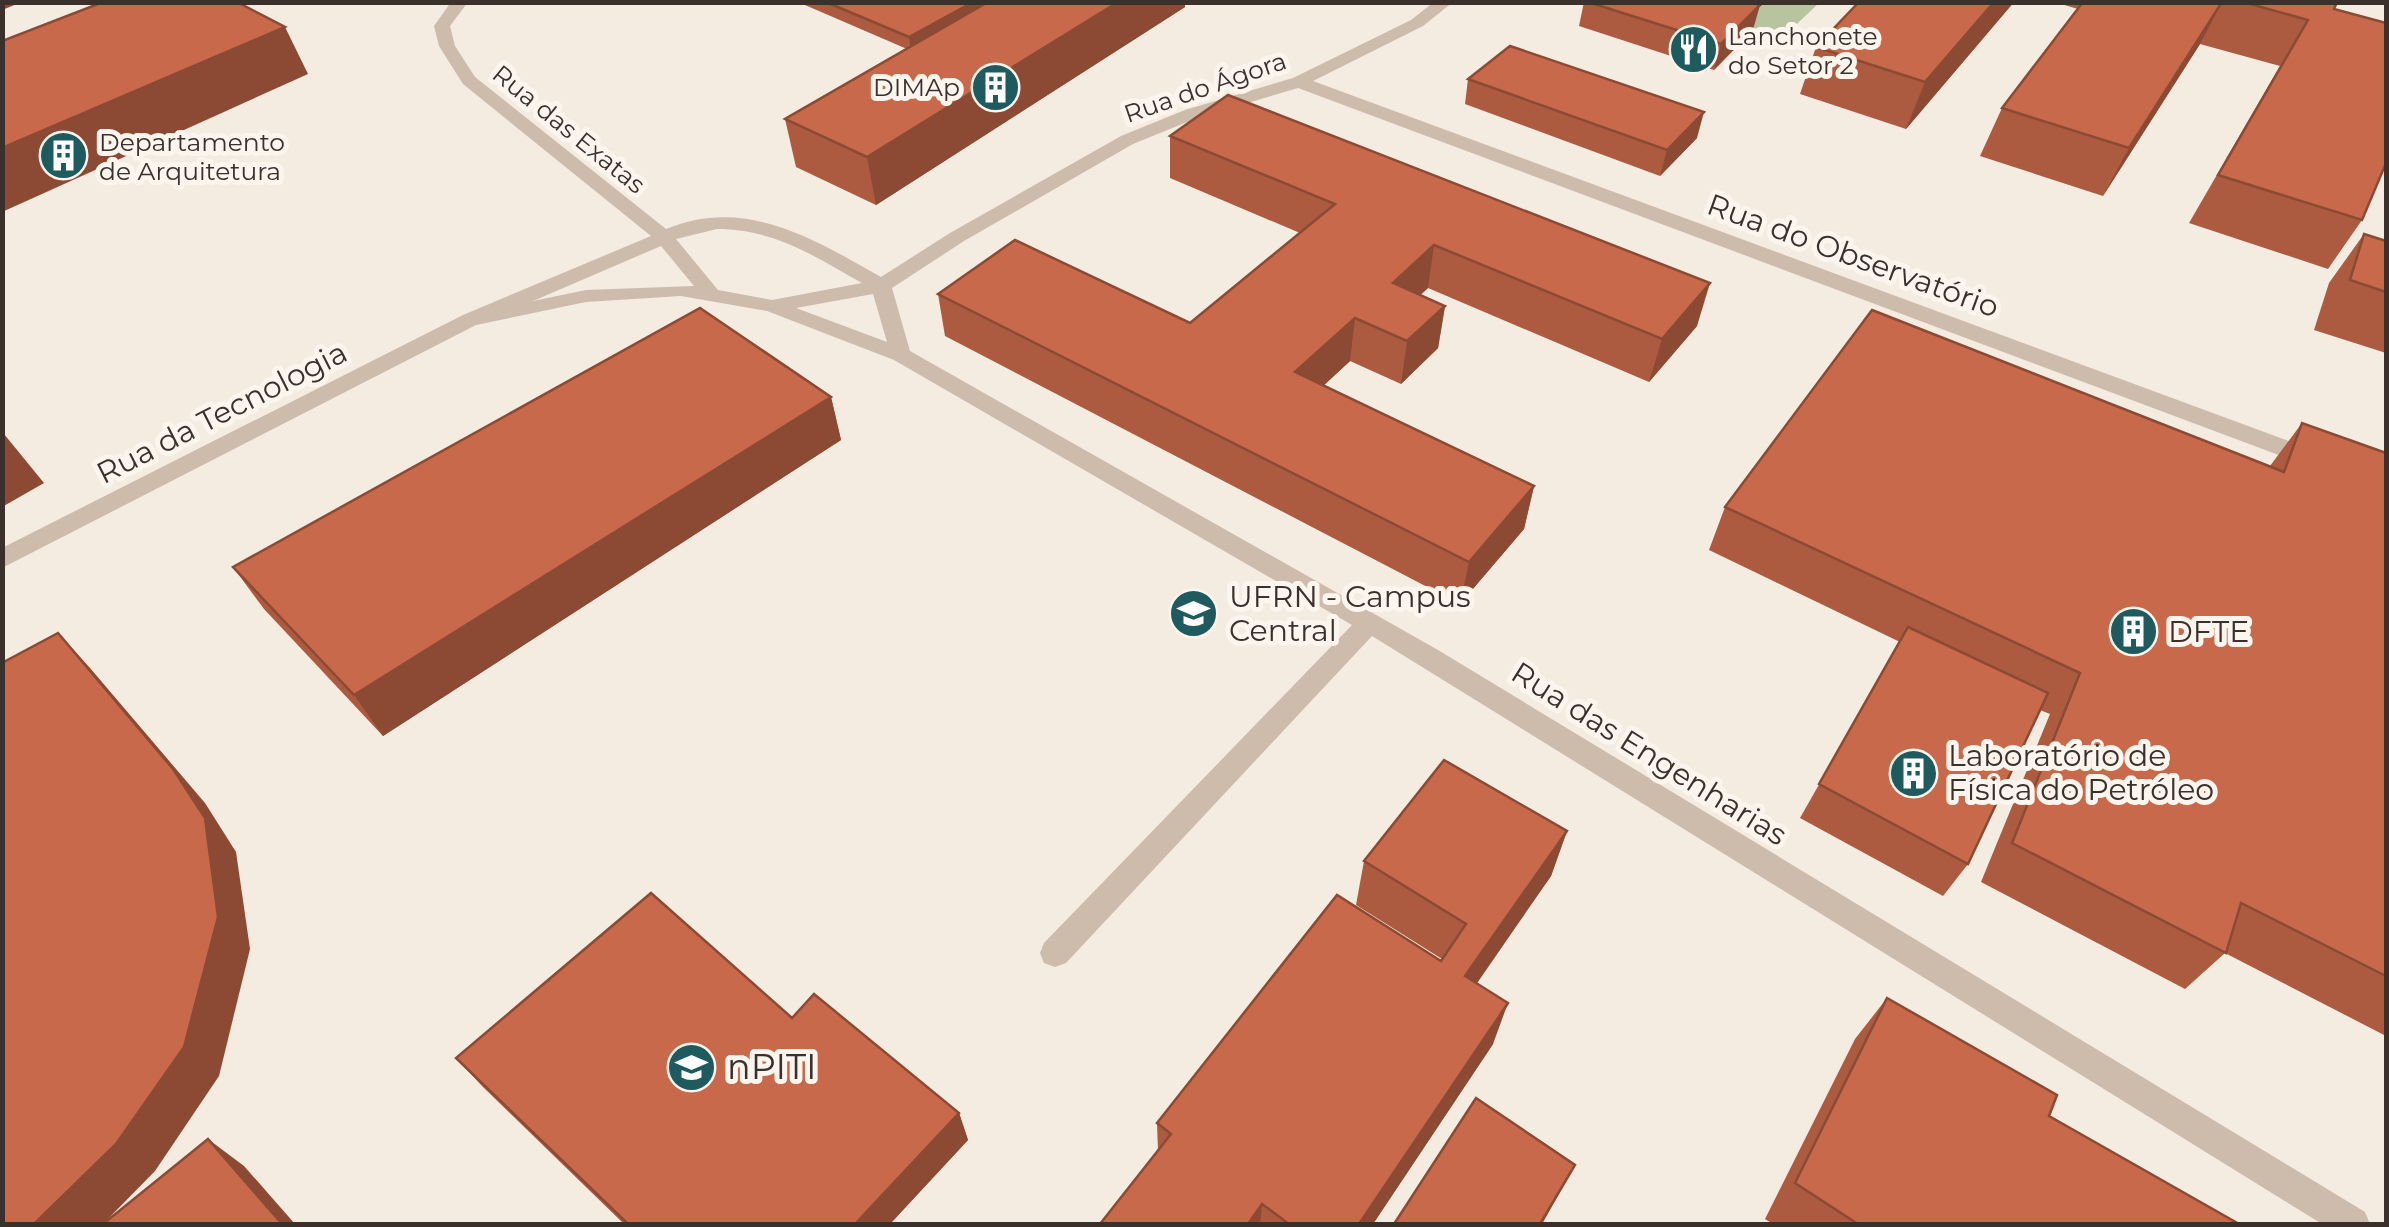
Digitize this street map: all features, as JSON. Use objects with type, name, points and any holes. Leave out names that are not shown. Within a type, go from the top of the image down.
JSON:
[{"type":"lane","name":"Rua das Exatas","points":[[460,2],[442,26],[447,46],[469,80],[663,236]]},
{"type":"lane","name":"Rua do Ágora","points":[[881,286],[957,237],[1127,140],[1191,114],[1299,82],[1417,22],[1446,2]]},
{"type":"lane","name":"Rua do Observatório","points":[[1299,82],[2335,467]]},
{"type":"lane","name":"Rua da Tecnologia","points":[[2,559],[470,320],[663,236],[722,220],[750,221],[788,233],[881,286]]},
{"type":"lane","points":[[663,236],[710,293]]},
{"type":"lane","points":[[771,306],[881,286],[901,355]]},
{"type":"lane","name":"Rua da Tecnologia","points":[[470,320],[586,296],[681,290],[771,306]]},
{"type":"lane","name":"Rua das Engenharias","points":[[771,306],[901,355],[1369,623],[2353,1224]]},
{"type":"lane","points":[[1055,953],[1369,623]]},
{"type":"green space","points":[[1663,3],[1819,3],[1783,37]]},
{"type":"building","points":[[103,2],[237,2],[285,27],[2,148],[2,41]]},
{"type":"building","points":[[826,2],[973,2],[909,37]]},
{"type":"building","points":[[988,2],[1118,2],[867,157],[785,119]]},
{"type":"building","points":[[1588,2],[1750,2],[1760,5],[1721,44]]},
{"type":"building","points":[[1859,2],[1994,2],[1925,82],[1816,47]]},
{"type":"building","points":[[2083,2],[2222,2],[2129,148],[2002,108]]},
{"type":"building","points":[[2243,2],[2337,2],[2334,9],[2386,23],[2386,163],[2362,220],[2218,175],[2308,20]]},
{"type":"building","points":[[1510,46],[1704,112],[1667,150],[1468,79]]},
{"type":"building","points":[[1228,95],[1710,283],[1662,339],[1434,245],[1393,283],[1445,306],[1407,341],[1355,318],[1295,372],[1534,486],[1469,562],[938,294],[1015,240],[1190,323],[1335,204],[1170,136]]},
{"type":"building","points":[[2364,234],[2386,241],[2386,292],[2350,280]]},
{"type":"building","points":[[700,308],[831,397],[354,695],[233,567]]},
{"type":"building","name":"DFTE","points":[[1872,310],[2284,472],[2302,423],[2386,453],[2386,976],[2241,903],[2226,953],[2012,843],[2080,673],[1725,507]]},
{"type":"building","name":"Laboratório de Física do Petróleo","points":[[1908,627],[2048,693],[1968,864],[1819,784]]},
{"type":"building","points":[[58,633],[173,769],[205,818],[218,917],[184,1047],[116,1144],[34,1224],[2,1224],[2,663]]},
{"type":"building","points":[[1444,760],[1567,831],[1465,976],[1508,1003],[1359,1224],[1289,1224],[1262,1204],[1248,1224],[1100,1224],[1171,1134],[1157,1123],[1337,895],[1441,961],[1466,924],[1364,861]]},
{"type":"building","name":"nPITI","points":[[651,893],[792,1018],[814,994],[959,1113],[855,1224],[628,1224],[456,1058]]},
{"type":"building","points":[[1887,998],[2057,1095],[2049,1116],[2239,1224],[1858,1224],[1795,1183]]},
{"type":"building","points":[[1476,1098],[1575,1165],[1540,1224],[1394,1224]]},
{"type":"building","points":[[208,1139],[282,1224],[103,1224]]},
{"type":"place","name":"Lanchonete do Setor 2","points":[[1693,50]]},
{"type":"place","name":"DIMAp","points":[[995,87]]},
{"type":"place","name":"Departamento de Arquitetura","points":[[64,156]]},
{"type":"place","name":"UFRN - Campus Central","points":[[1194,614]]},
{"type":"place","name":"DFTE","points":[[2133,632]]},
{"type":"place","name":"Laboratório de Física do Petróleo","points":[[1913,773]]},
{"type":"place","name":"nPITI","points":[[692,1067]]}]
